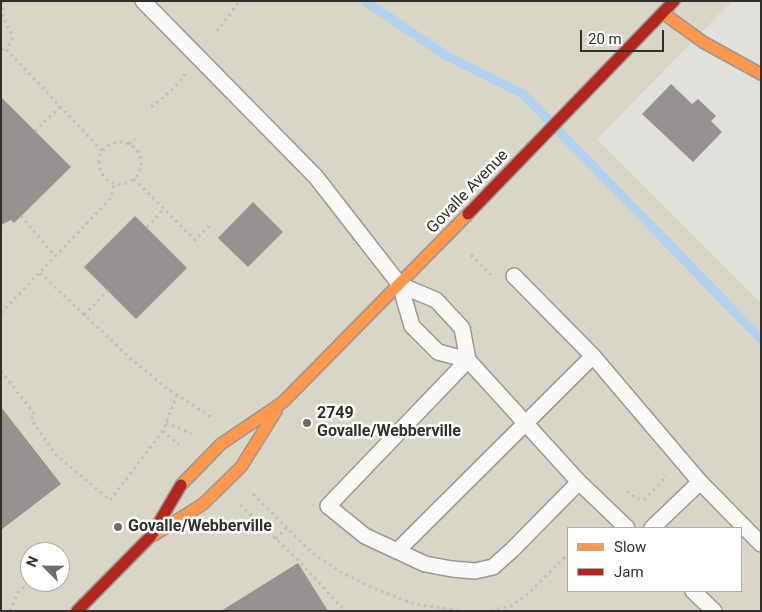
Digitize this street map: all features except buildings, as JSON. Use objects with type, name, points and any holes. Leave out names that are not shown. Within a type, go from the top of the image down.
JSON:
[{"type":"street","name":"Govalle Avenue","points":[[151,536],[182,483],[220,444],[283,402],[569,112],[674,1]]},
{"type":"street","points":[[663,13],[703,42],[761,74]]},
{"type":"street","name":"Govalle Avenue","points":[[77,611],[151,536],[204,504],[241,467],[283,402]]},
{"type":"lane","points":[[143,1],[316,177],[400,285],[412,326],[438,352],[468,360]]},
{"type":"lane","points":[[514,276],[593,356],[700,482],[761,544]]},
{"type":"lane","points":[[400,285],[436,300],[462,328],[468,360],[579,482],[626,527]]},
{"type":"lane","points":[[397,551],[593,356]]},
{"type":"lane","points":[[468,360],[328,506],[365,536],[424,564],[475,571],[493,567],[579,482]]},
{"type":"lane","points":[[653,527],[700,482]]},
{"type":"lane","points":[[694,592],[714,611]]},
{"type":"path","points":[[3,1],[3,18],[13,36],[7,50]]},
{"type":"path","points":[[217,31],[240,1]]},
{"type":"path","points":[[1,49],[7,50],[103,152]]},
{"type":"path","points":[[151,107],[180,82],[188,69]]},
{"type":"path","points":[[35,131],[60,107]]},
{"type":"path","points":[[129,144],[135,139]]},
{"type":"path","points":[[117,142],[129,144],[139,154],[141,160],[138,174],[134,179],[121,184],[114,183],[104,176],[101,170],[100,164],[103,152],[107,147],[117,142]]},
{"type":"path","points":[[134,179],[196,240],[209,226]]},
{"type":"path","points":[[1,313],[111,198],[114,183]]},
{"type":"path","points":[[147,227],[164,209]]},
{"type":"path","points":[[21,216],[56,256]]},
{"type":"path","points":[[471,254],[496,280]]},
{"type":"path","points":[[40,272],[130,358],[177,395],[205,413]]},
{"type":"path","points":[[84,315],[108,290]]},
{"type":"path","points":[[1,371],[35,415],[30,419],[55,454],[110,500],[163,431],[177,395]]},
{"type":"path","points":[[166,423],[186,432]]},
{"type":"path","points":[[163,431],[178,444]]},
{"type":"path","points":[[627,491],[637,499],[645,498],[665,478],[665,473],[661,468]]},
{"type":"path","points":[[249,490],[311,552],[341,572],[372,588],[414,604],[462,611]]},
{"type":"path","points":[[237,502],[276,539],[345,611]]},
{"type":"path","points":[[276,539],[287,527]]},
{"type":"path","points":[[491,611],[510,606],[528,594],[567,555]]},
{"type":"path","points":[[10,611],[20,590]]},
{"type":"path","points":[[422,611],[423,605]]},
{"type":"shaded area","points":[[1,1],[732,1],[597,139],[761,303],[761,611],[1,611]]},
{"type":"waterway","points":[[365,1],[447,56],[523,94],[761,339]]},
{"type":"traffic: slow","points":[[663,13],[703,42],[761,74]]},
{"type":"traffic: slow","points":[[181,485],[221,444],[283,402],[468,214]]},
{"type":"traffic: slow","points":[[154,535],[203,504],[241,467],[276,411]]},
{"type":"traffic: jam","points":[[468,214],[674,1]]},
{"type":"traffic: jam","points":[[77,611],[151,536],[181,485]]},
{"type":"place","name":"2749 Govalle/Webberville","points":[[307,423]]},
{"type":"place","name":"Govalle/Webberville","points":[[118,527]]}]
